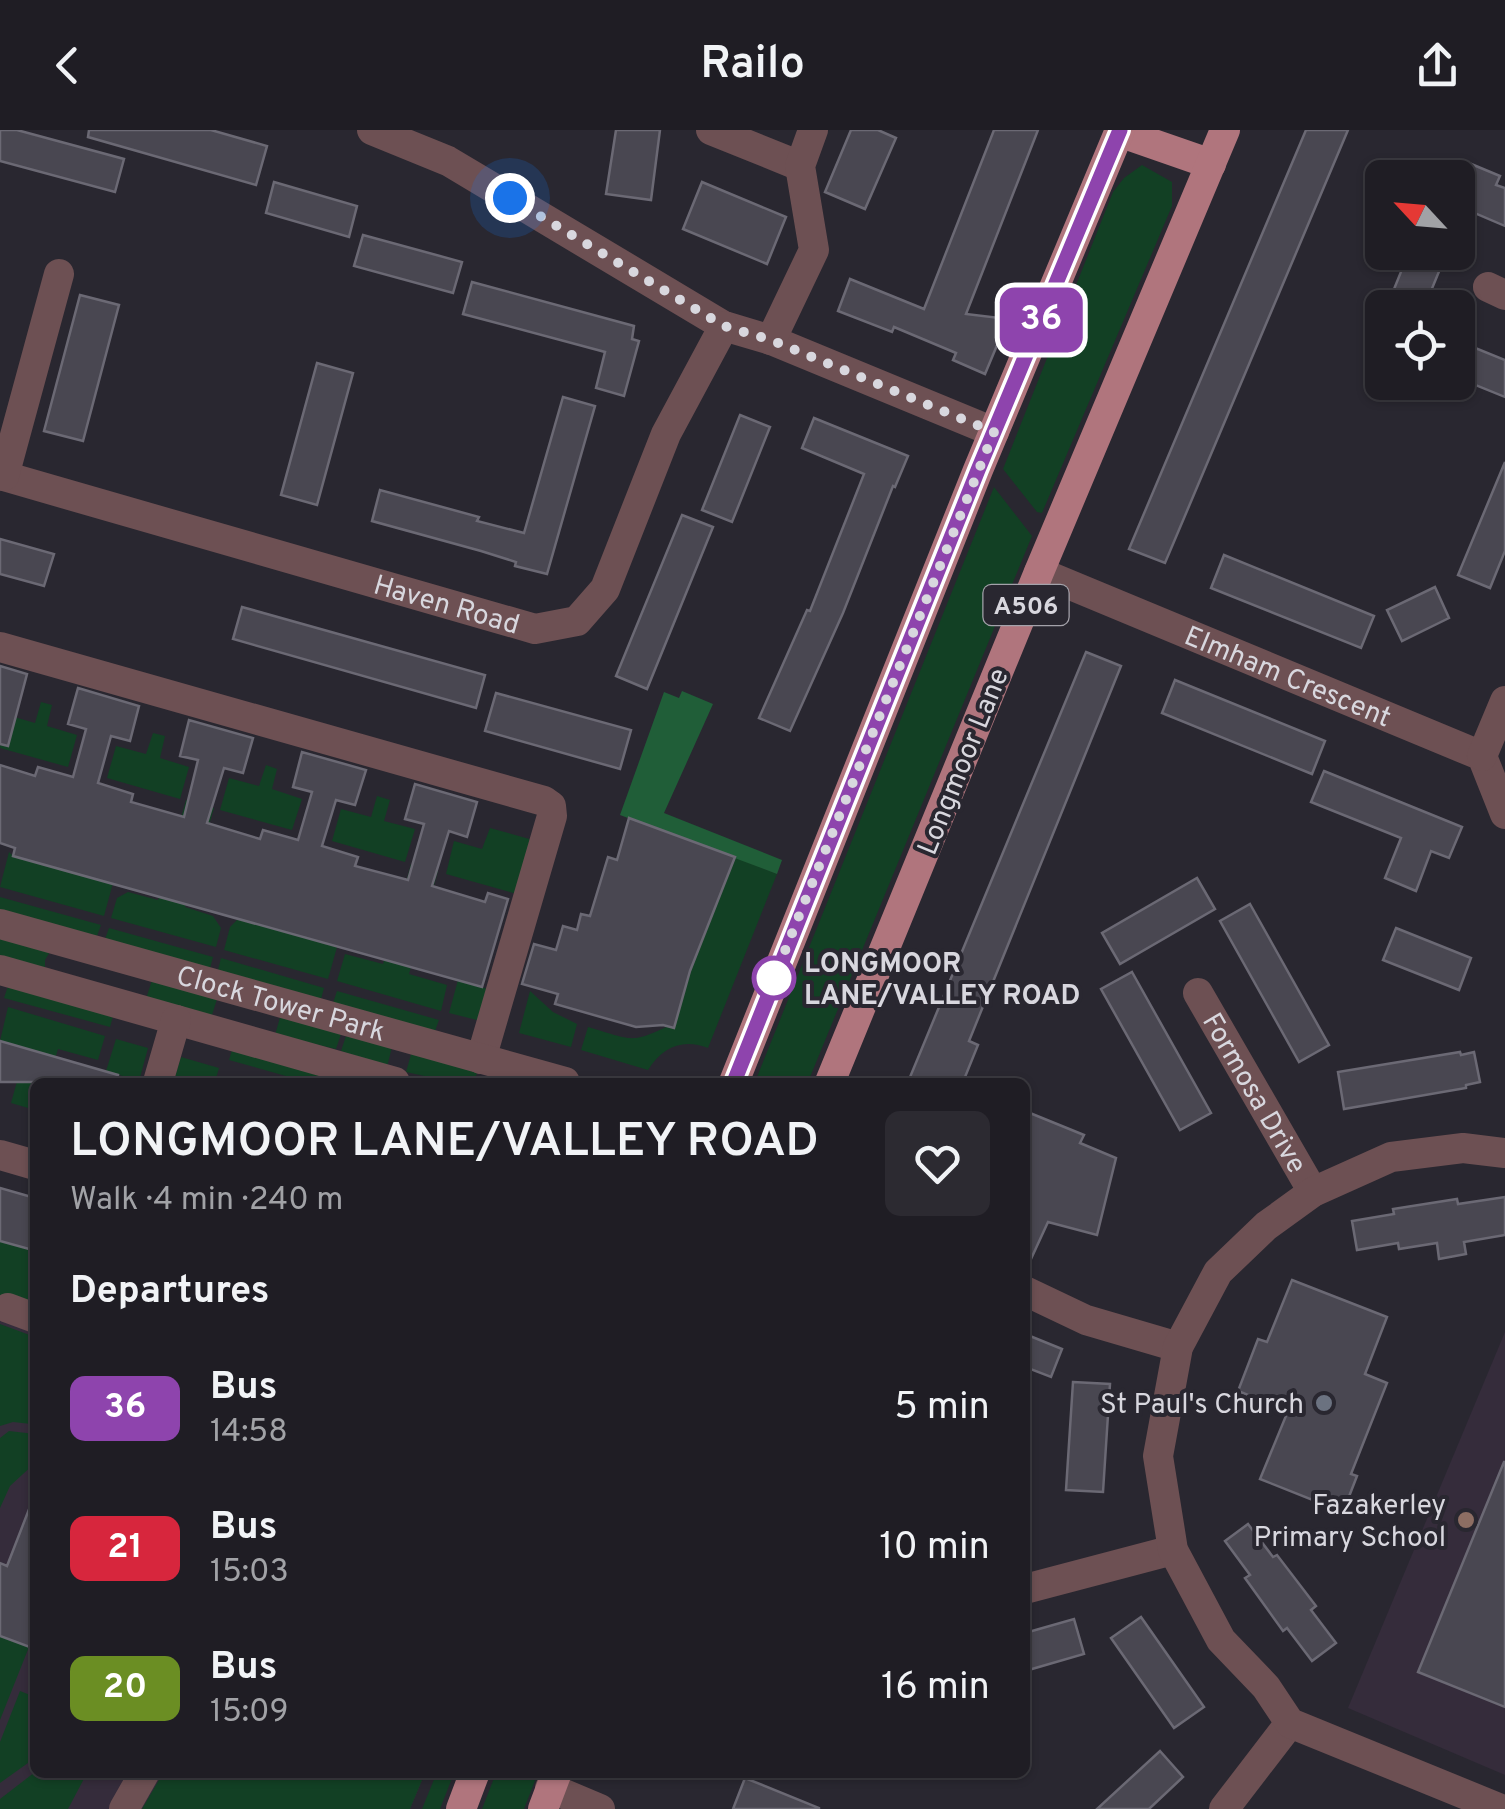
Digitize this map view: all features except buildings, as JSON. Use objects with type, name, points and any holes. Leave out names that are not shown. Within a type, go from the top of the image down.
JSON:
[{"type":"main road","name":"Longmoor Lane","points":[[832,1078],[1226,130]]},
{"type":"main road","points":[[736,1078],[994,432],[1120,131],[1211,164]]},
{"type":"main road","points":[[461,1809],[472,1778]]},
{"type":"street","points":[[372,130],[448,162],[724,326],[771,340],[994,432]]},
{"type":"street","points":[[711,130],[800,166]]},
{"type":"street","points":[[771,340],[814,250],[800,166],[813,130]]},
{"type":"street","points":[[2,476],[59,274]]},
{"type":"street","name":"Haven Road","points":[[2,476],[534,628],[577,620],[605,589],[666,434],[724,326]]},
{"type":"street","name":"Elmham Crescent","points":[[1039,572],[1482,756]]},
{"type":"street","points":[[0,647],[551,806],[552,816],[481,1060]]},
{"type":"street","points":[[1505,701],[1482,756],[1505,814]]},
{"type":"street","name":"Clock Tower Park","points":[[0,924],[538,1078]]},
{"type":"street","points":[[52,985],[50,962],[62,942]]},
{"type":"street","points":[[134,1008],[144,988],[147,966]]},
{"type":"street","name":"Clock Tower Park","points":[[0,970],[379,1078]]},
{"type":"street","name":"Formosa Drive","points":[[1198,993],[1313,1192]]},
{"type":"street","points":[[263,1045],[276,1002]]},
{"type":"street","points":[[159,1078],[176,1020]]},
{"type":"street","points":[[394,1078],[405,1038]]},
{"type":"street","name":"Formosa Drive","points":[[1290,1723],[1266,1687],[1221,1640],[1174,1550],[1158,1456],[1178,1347],[1218,1272],[1266,1226],[1313,1192],[1391,1157],[1462,1148],[1505,1153]]},
{"type":"street","points":[[0,1156],[30,1164]]},
{"type":"street","points":[[1030,1293],[1086,1320],[1178,1347]]},
{"type":"street","points":[[1030,1587],[1174,1550]]},
{"type":"street","points":[[1224,1809],[1290,1723],[1501,1809]]},
{"type":"street","points":[[124,1809],[142,1778]]},
{"type":"street","points":[[550,1790],[600,1809]]},
{"type":"shaded area","points":[[0,1254],[30,1263],[30,1778],[423,1778],[410,1809],[0,1809]]},
{"type":"shaded area","name":"Fazakerley Primary School","points":[[1505,1332],[1505,1775],[1348,1708]]},
{"type":"green space","points":[[1142,165],[1172,182],[1172,206],[1042,513],[1037,512],[1003,469],[1113,192]]},
{"type":"green space","points":[[994,487],[1032,536],[810,1078],[757,1078]]},
{"type":"green space","points":[[682,691],[713,704],[664,813],[782,860],[777,874],[620,815],[664,692],[679,698]]},
{"type":"green space","points":[[41,702],[52,705],[47,726],[77,735],[68,767],[0,748],[4,714],[35,723]]},
{"type":"green space","points":[[153,733],[165,736],[160,758],[189,767],[180,799],[107,778],[116,746],[146,754]]},
{"type":"green space","points":[[266,765],[277,769],[272,789],[302,799],[292,830],[220,810],[229,778],[259,786]]},
{"type":"green space","points":[[377,796],[390,800],[384,821],[415,829],[405,862],[332,841],[341,809],[371,817]]},
{"type":"green space","points":[[186,800],[214,808],[185,907],[213,916],[221,928],[216,947],[111,918],[117,898],[128,892],[158,900]]},
{"type":"green space","points":[[490,828],[533,840],[517,894],[446,874],[454,841],[482,849]]},
{"type":"green space","points":[[9,852],[113,883],[104,916],[0,887]]},
{"type":"green space","points":[[735,857],[777,874],[708,1048],[690,1044],[674,1047],[660,1055],[648,1070],[581,1050],[588,1027],[633,1038],[675,1023]]},
{"type":"green space","points":[[411,864],[438,871],[409,974],[447,985],[441,1011],[337,981],[345,954],[383,964]]},
{"type":"green space","points":[[0,897],[101,925],[97,936],[0,910]]},
{"type":"green space","points":[[239,918],[337,947],[328,979],[224,950],[230,927]]},
{"type":"green space","points":[[109,928],[213,957],[210,968],[105,939]]},
{"type":"green space","points":[[0,938],[51,950],[45,960],[45,971],[0,955]]},
{"type":"green space","points":[[221,958],[324,988],[321,999],[218,970]]},
{"type":"green space","points":[[152,980],[217,999],[212,1015],[146,999]]},
{"type":"green space","points":[[458,980],[491,990],[481,1021],[449,1013]]},
{"type":"green space","points":[[8,986],[113,1016],[110,1027],[4,998]]},
{"type":"green space","points":[[337,991],[439,1020],[435,1031],[333,1003]]},
{"type":"green space","points":[[530,991],[553,1012],[577,1024],[571,1047],[519,1033]]},
{"type":"green space","points":[[8,1007],[105,1036],[98,1060],[58,1049],[49,1078],[30,1078],[30,1109],[11,1103],[26,1049],[0,1041]]},
{"type":"green space","points":[[281,1014],[341,1034],[336,1049],[275,1035]]},
{"type":"green space","points":[[346,1036],[392,1047],[387,1067],[341,1051]]},
{"type":"green space","points":[[116,1039],[148,1048],[140,1078],[106,1071]]},
{"type":"green space","points":[[232,1050],[330,1078],[293,1078],[229,1060]]},
{"type":"green space","points":[[412,1051],[477,1073],[475,1078],[434,1078],[406,1072]]},
{"type":"green space","points":[[181,1057],[219,1068],[216,1078],[175,1078]]},
{"type":"green space","points":[[0,1241],[29,1249],[30,1245],[30,1304],[3,1294],[0,1299]]},
{"type":"green space","points":[[0,1324],[30,1335],[30,1424],[13,1422],[0,1426]]},
{"type":"green space","points":[[9,1431],[30,1433],[30,1468],[10,1486],[0,1508],[0,1438]]},
{"type":"green space","points":[[0,1636],[29,1647],[0,1720]]},
{"type":"green space","points":[[20,1691],[30,1695],[30,1762],[0,1783],[0,1742]]},
{"type":"green space","points":[[30,1776],[84,1778],[68,1809],[0,1809],[0,1799]]},
{"type":"green space","points":[[160,1778],[423,1778],[410,1809],[142,1809]]},
{"type":"green space","points":[[435,1778],[452,1778],[440,1809],[422,1809]]},
{"type":"green space","points":[[494,1778],[536,1778],[524,1809],[482,1809]]},
{"type":"bus line","name":"36","points":[[736,1078],[978,470],[1120,130]]},
{"type":"place","name":"LONGMOOR LANE/VALLEY ROAD","points":[[774,978]]},
{"type":"place","name":"St Paul's Church","points":[[1324,1403]]},
{"type":"place","name":"Fazakerley Primary School","points":[[1466,1520]]},
{"type":"route","points":[[510,198],[724,326],[771,340],[994,432],[774,978]]}]
